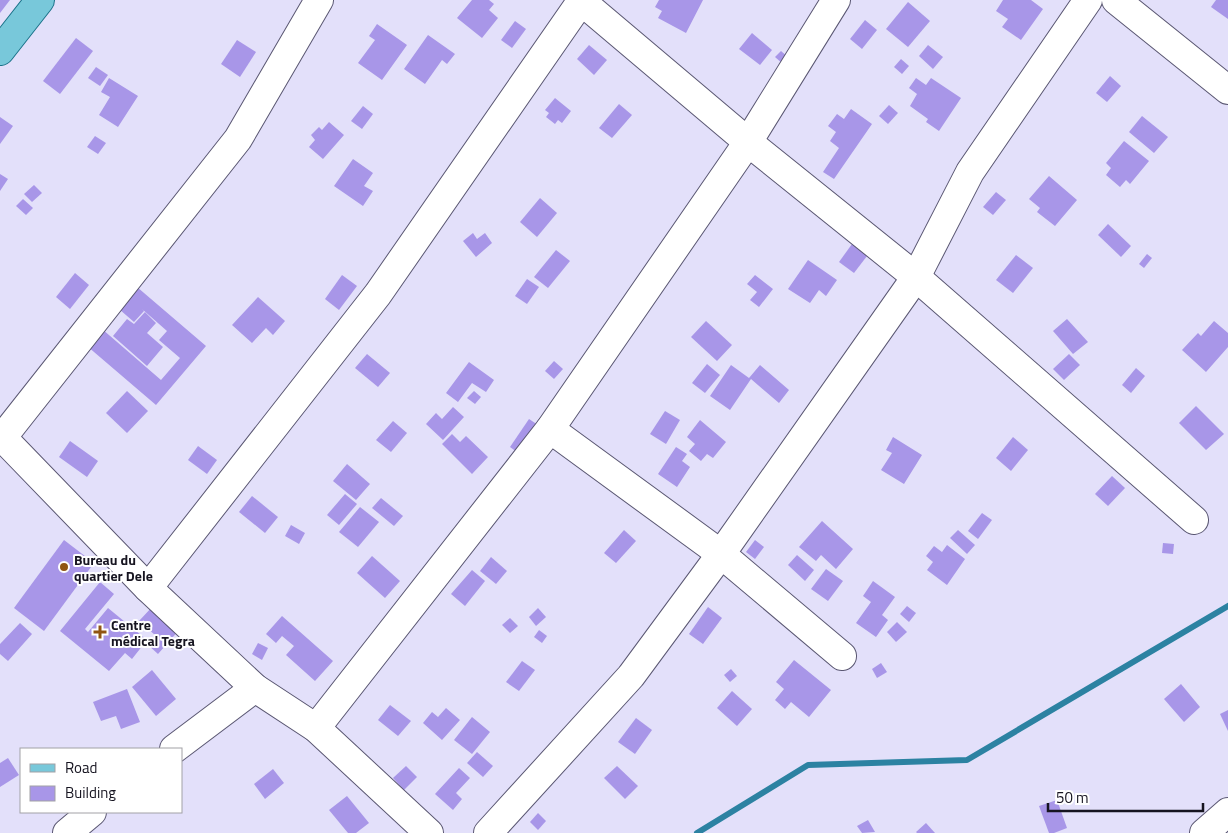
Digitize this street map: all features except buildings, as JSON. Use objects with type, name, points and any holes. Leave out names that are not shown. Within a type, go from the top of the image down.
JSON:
[{"type":"main road","points":[[0,50],[40,0]]},
{"type":"street","points":[[319,0],[238,139],[1,436],[148,588],[255,688],[316,728],[429,833]]},
{"type":"street","points":[[148,588],[378,294],[581,0],[748,142],[916,278],[1194,520]]},
{"type":"street","points":[[316,728],[550,428],[748,142],[836,0]]},
{"type":"street","points":[[488,833],[631,676],[721,554],[916,278],[970,172],[1088,0]]},
{"type":"street","points":[[1116,0],[1228,90]]},
{"type":"street","points":[[550,428],[721,554],[842,656]]},
{"type":"street","points":[[175,748],[255,688]]},
{"type":"street","points":[[1204,833],[1228,812]]},
{"type":"street","points":[[67,833],[91,813]]},
{"type":"waterway","points":[[697,833],[808,765],[967,760],[1228,606]]},
{"type":"place","name":"Bureau du quartier Dele","points":[[64,567]]},
{"type":"place","name":"Centre médical Tegra","points":[[100,632]]}]
